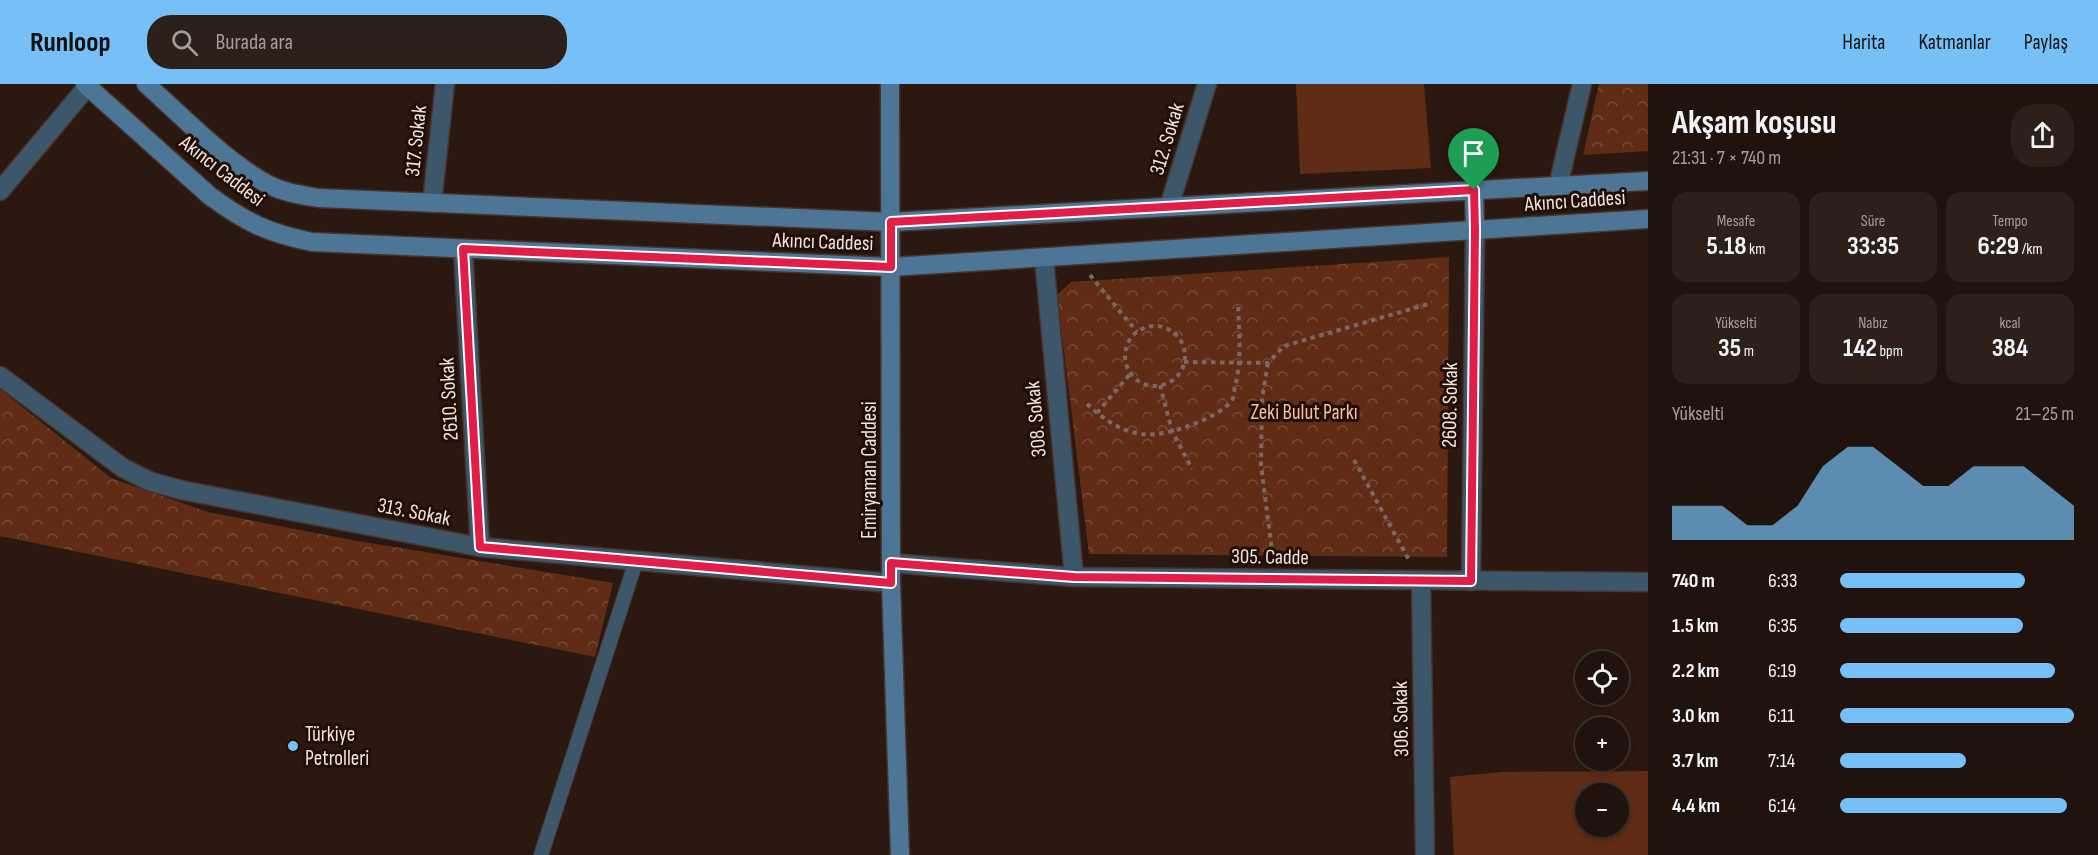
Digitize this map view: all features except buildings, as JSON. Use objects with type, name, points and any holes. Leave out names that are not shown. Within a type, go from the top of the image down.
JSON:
[{"type":"street","name":"Akıncı Caddesi","points":[[146,84],[231,158],[270,185],[292,194],[319,198],[891,222],[1648,181]]},
{"type":"street","name":"317. Sokak","points":[[432,203],[445,84]]},
{"type":"street","name":"Emiryaman Caddesi","points":[[890,84],[891,583],[900,855]]},
{"type":"street","name":"312. Sokak","points":[[1169,207],[1207,84]]},
{"type":"street","points":[[1558,186],[1582,84]]},
{"type":"street","name":"Akıncı Caddesi","points":[[86,85],[210,196],[233,213],[259,228],[312,242],[891,267],[1648,219]]},
{"type":"street","points":[[0,191],[86,85]]},
{"type":"street","points":[[1474,190],[1475,230]]},
{"type":"street","name":"2608. Sokak","points":[[1471,581],[1475,230]]},
{"type":"street","name":"2610. Sokak","points":[[463,249],[480,547]]},
{"type":"street","name":"308. Sokak","points":[[1044,258],[1074,577]]},
{"type":"street","name":"313. Sokak","points":[[0,376],[123,468],[149,481],[181,490],[480,547],[891,583]]},
{"type":"street","name":"305. Cadde","points":[[891,563],[1074,577],[1648,582]]},
{"type":"street","name":"306. Sokak","points":[[1421,581],[1425,855]]},
{"type":"lane","points":[[542,855],[636,561]]},
{"type":"path","points":[[1074,256],[1137,332]]},
{"type":"path","points":[[1087,404],[1129,432],[1154,435],[1213,416],[1232,400],[1239,362],[1238,303]]},
{"type":"path","points":[[1275,580],[1261,465],[1262,399],[1268,363],[1284,346],[1432,303]]},
{"type":"path","points":[[1152,325],[1162,326],[1171,330],[1178,337],[1183,345],[1184,362],[1173,381],[1160,385],[1143,384],[1130,374],[1124,361],[1125,351],[1128,341],[1137,332],[1152,325]]},
{"type":"path","points":[[1184,362],[1268,363]]},
{"type":"path","points":[[1097,412],[1130,374]]},
{"type":"path","points":[[1160,385],[1172,431],[1192,469]]},
{"type":"path","points":[[1354,460],[1421,581]]},
{"type":"green space","points":[[1296,84],[1424,84],[1431,168],[1300,174]]},
{"type":"green space","points":[[1599,84],[1648,84],[1648,151],[1583,155]]},
{"type":"green space","name":"Zeki Bulut Parkı","points":[[1449,257],[1447,557],[1089,554],[1057,295],[1071,282]]},
{"type":"green space","points":[[0,389],[111,478],[208,512],[352,540],[613,583],[595,657],[0,536]]},
{"type":"green space","points":[[1648,771],[1648,855],[1454,855],[1450,777],[1502,772]]},
{"type":"place","name":"Türkiye Petrolleri","points":[[293,746]]},
{"type":"route","points":[[1474,190],[1471,581],[1074,577],[891,563],[891,583],[480,547],[463,249],[891,267],[891,222],[1474,190]]}]
